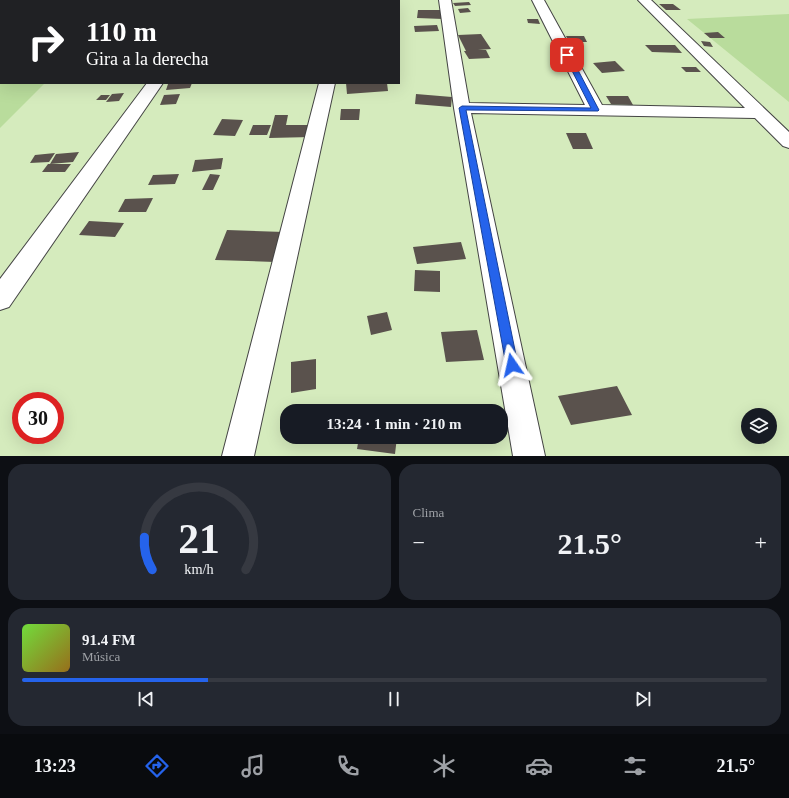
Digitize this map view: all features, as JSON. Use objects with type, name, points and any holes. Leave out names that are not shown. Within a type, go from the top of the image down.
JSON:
[{"type":"street","points":[[445,0],[462,108],[529,456]]},
{"type":"street","points":[[538,0],[596,110]]},
{"type":"street","points":[[644,0],[699,56],[789,142]]},
{"type":"street","points":[[0,299],[154,84]]},
{"type":"street","points":[[238,456],[327,84]]},
{"type":"street","points":[[462,108],[760,113]]},
{"type":"green space","points":[[400,0],[789,0],[789,456],[0,456],[0,84],[400,84]]},
{"type":"green space","points":[[789,14],[789,102],[687,19]]},
{"type":"green space","points":[[0,84],[44,84],[0,128]]},
{"type":"building","points":[[469,2],[471,5],[455,6],[453,3]]},
{"type":"building","points":[[659,4],[673,4],[681,10],[666,10]]},
{"type":"building","points":[[468,8],[471,12],[460,13],[458,9]]},
{"type":"building","points":[[418,10],[443,10],[443,19],[417,18]]},
{"type":"building","points":[[527,19],[538,19],[540,24],[528,23]]},
{"type":"building","points":[[437,25],[439,31],[415,32],[414,26]]},
{"type":"building","points":[[718,32],[725,38],[710,38],[704,33]]},
{"type":"building","points":[[481,34],[491,49],[478,50],[486,50],[490,58],[469,59],[464,51],[466,51],[458,35]]},
{"type":"building","points":[[566,36],[584,36],[587,42],[569,42]]},
{"type":"building","points":[[701,41],[710,42],[713,47],[704,46]]},
{"type":"building","points":[[645,45],[675,45],[682,53],[652,52]]},
{"type":"building","points":[[615,61],[625,71],[602,73],[593,63]]},
{"type":"building","points":[[681,67],[696,67],[701,72],[686,72]]},
{"type":"building","points":[[168,84],[192,84],[190,88],[166,90]]},
{"type":"building","points":[[346,84],[387,84],[388,91],[347,94]]},
{"type":"building","points":[[124,93],[119,101],[106,102],[112,94]]},
{"type":"building","points":[[180,94],[176,104],[160,105],[164,95]]},
{"type":"building","points":[[416,94],[452,97],[451,107],[415,104]]},
{"type":"building","points":[[101,95],[110,95],[106,100],[96,100]]},
{"type":"building","points":[[606,96],[628,96],[633,105],[611,104]]},
{"type":"building","points":[[341,109],[360,109],[359,120],[340,120]]},
{"type":"building","points":[[275,115],[288,115],[286,125],[313,125],[311,137],[269,138]]},
{"type":"building","points":[[222,119],[243,120],[235,136],[213,135]]},
{"type":"building","points":[[253,125],[271,125],[267,135],[249,135]]},
{"type":"building","points":[[566,133],[586,133],[593,149],[573,149]]},
{"type":"building","points":[[79,152],[73,162],[50,164],[56,154]]},
{"type":"building","points":[[55,153],[49,162],[30,163],[35,155]]},
{"type":"building","points":[[223,158],[221,169],[192,172],[195,160]]},
{"type":"building","points":[[48,164],[71,164],[65,172],[42,172]]},
{"type":"building","points":[[179,174],[175,184],[148,185],[153,175]]},
{"type":"building","points":[[210,174],[220,175],[213,190],[202,190]]},
{"type":"building","points":[[153,198],[146,212],[118,212],[125,199]]},
{"type":"building","points":[[89,221],[124,223],[115,237],[79,235]]},
{"type":"building","points":[[227,230],[284,232],[275,262],[215,260]]},
{"type":"building","points":[[461,242],[466,259],[417,264],[413,247]]},
{"type":"building","points":[[415,270],[440,271],[440,292],[414,291]]},
{"type":"building","points":[[387,312],[392,330],[371,335],[367,316]]},
{"type":"building","points":[[477,330],[484,360],[446,362],[441,332]]},
{"type":"building","points":[[316,359],[316,389],[291,393],[291,362]]},
{"type":"building","points":[[617,386],[632,415],[571,425],[558,396]]},
{"type":"building","points":[[358,444],[396,444],[395,454],[357,449]]},
{"type":"route","points":[[512,365],[462,108],[596,110],[567,55]]}]
